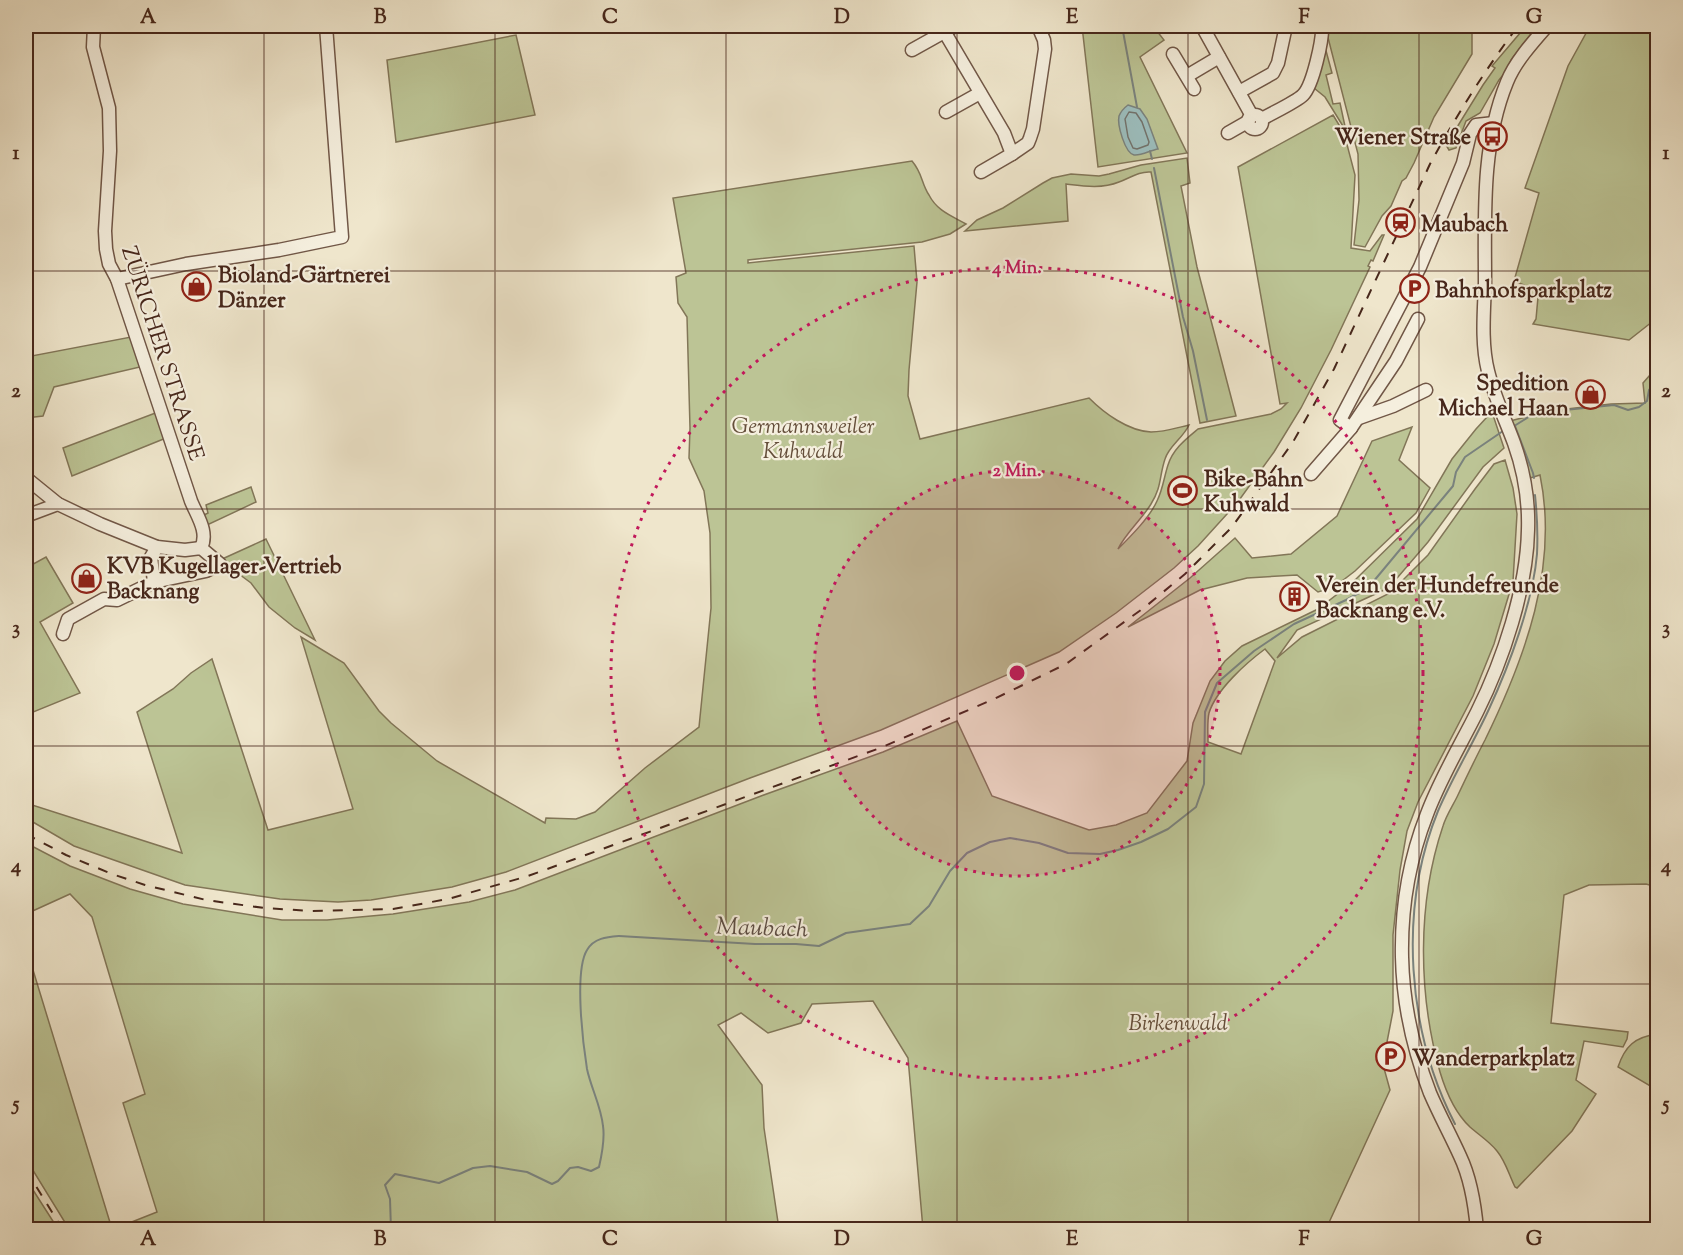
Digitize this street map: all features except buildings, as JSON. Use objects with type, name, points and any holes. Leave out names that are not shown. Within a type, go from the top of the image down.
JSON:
[{"type":"street","name":"ZÜRICHER STRASSE","points":[[94,26],[93,47],[109,108],[110,151],[105,231],[109,264],[117,279],[191,501],[205,534],[201,548]]},
{"type":"street","points":[[117,279],[175,266],[279,250],[342,237],[326,26]]},
{"type":"street","points":[[981,172],[1028,143],[1033,129],[1045,49],[1038,26]]},
{"type":"street","points":[[1202,26],[1254,119]]},
{"type":"street","points":[[1239,92],[1273,73],[1278,63],[1286,26]]},
{"type":"street","points":[[1228,133],[1303,95],[1311,80],[1320,46],[1322,26]]},
{"type":"street","points":[[1477,1230],[1475,1209],[1462,1158],[1420,1067],[1407,1017],[1402,978],[1402,916],[1412,862],[1428,812],[1490,684],[1503,648],[1522,582],[1528,545],[1528,511],[1523,478],[1514,442],[1504,420],[1488,371],[1484,339],[1487,168],[1498,105],[1511,73],[1546,26]]},
{"type":"street","points":[[912,50],[947,28],[980,93],[1004,133],[1012,154]]},
{"type":"street","points":[[1173,54],[1194,89]]},
{"type":"street","points":[[1187,76],[1220,57]]},
{"type":"street","points":[[946,112],[980,93]]},
{"type":"street","points":[[1426,390],[1355,423],[1340,420],[1428,249],[1462,163],[1470,134],[1476,125],[1494,123]]},
{"type":"street","points":[[1311,474],[1355,423],[1396,361],[1418,319]]},
{"type":"street","points":[[26,478],[58,504],[100,524],[157,547],[184,550],[201,548],[220,564],[206,571],[154,582],[117,600],[104,599],[68,619],[63,634]]},
{"type":"street","points":[[26,516],[58,504]]},
{"type":"street","points":[[154,582],[151,557],[157,547]]},
{"type":"green space","points":[[1082,26],[1153,26],[1164,40],[1140,57],[1187,153],[1098,167]]},
{"type":"green space","points":[[1325,26],[1472,26],[1472,54],[1434,117],[1414,163],[1402,181],[1391,206],[1382,216],[1365,247],[1354,245],[1359,200],[1358,154]]},
{"type":"green space","points":[[1526,26],[1537,26],[1511,60],[1508,69],[1480,113],[1466,121],[1456,148],[1449,150],[1446,145],[1495,68],[1492,66]]},
{"type":"green space","points":[[1590,26],[1657,26],[1657,318],[1629,340],[1533,324],[1536,319],[1538,297],[1523,298],[1524,285],[1514,281],[1539,193],[1525,188],[1568,66]]},
{"type":"green space","points":[[516,35],[535,115],[396,142],[387,60]]},
{"type":"green space","points":[[1325,47],[1332,73],[1326,75],[1333,104],[1340,103],[1346,131],[1325,97],[1314,88]]},
{"type":"green space","name":"Germannsweiler Kuhwald","points":[[1333,115],[1344,133],[1355,175],[1351,248],[1370,251],[1384,235],[1331,350],[1301,408],[1274,452],[1237,503],[1198,546],[1174,568],[1116,613],[1059,652],[881,730],[506,872],[452,887],[371,900],[338,902],[280,899],[185,885],[74,846],[26,818],[26,803],[182,853],[137,712],[173,689],[212,659],[268,830],[353,809],[301,637],[344,663],[379,711],[437,761],[545,823],[546,818],[576,819],[595,812],[645,768],[699,727],[711,608],[710,533],[704,491],[689,458],[687,317],[678,303],[676,277],[686,273],[673,198],[912,161],[932,201],[945,212],[966,224],[950,234],[922,242],[748,260],[748,263],[914,246],[917,282],[908,396],[920,439],[1089,398],[1102,410],[1125,425],[1142,431],[1161,431],[1189,425],[1167,454],[1157,492],[1151,504],[1118,549],[1154,507],[1161,492],[1170,459],[1198,429],[1271,414],[1287,403],[1280,404],[1238,167]]},
{"type":"green space","points":[[1187,158],[1190,183],[1181,186],[1197,267],[1236,416],[1200,423],[1151,172],[1106,186],[1066,184],[1068,221],[965,231],[977,220],[1003,208],[1052,178],[1071,174],[1099,176],[1141,165]]},
{"type":"green space","points":[[131,337],[140,367],[54,387],[43,416],[26,418],[26,357]]},
{"type":"green space","points":[[1657,367],[1657,887],[1646,884],[1589,885],[1564,895],[1551,1023],[1628,1032],[1627,1039],[1623,1047],[1584,1041],[1576,1080],[1596,1094],[1572,1131],[1517,1188],[1497,1151],[1459,1115],[1440,1072],[1424,980],[1428,886],[1444,822],[1500,709],[1513,677],[1535,611],[1541,578],[1545,544],[1545,509],[1540,475],[1530,478],[1510,421],[1549,411],[1611,404],[1645,403],[1643,383]]},
{"type":"green space","points":[[158,412],[166,438],[72,476],[63,448]]},
{"type":"green space","name":"Birkenwald","points":[[1493,415],[1504,448],[1483,467],[1428,542],[1398,577],[1384,590],[1297,630],[1277,658],[1302,637],[1390,593],[1428,555],[1494,464],[1505,460],[1517,514],[1513,581],[1494,644],[1473,696],[1418,802],[1407,831],[1393,935],[1393,1011],[1382,1061],[1390,1090],[1326,1229],[923,1229],[908,1058],[873,1001],[812,1004],[801,1023],[768,1033],[741,1013],[718,1025],[762,1085],[764,1128],[779,1229],[114,1229],[157,1212],[123,1103],[145,1094],[92,917],[70,894],[26,914],[26,843],[70,866],[130,889],[183,904],[282,920],[327,920],[393,914],[469,902],[515,890],[883,752],[957,721],[992,796],[1089,830],[1116,825],[1147,813],[1187,761],[1193,723],[1210,681],[1225,661],[1242,646],[1318,609],[1353,582],[1417,519],[1452,459],[1488,416]],"holes":[[[1265,649],[1275,661],[1241,754],[1208,742],[1209,713],[1225,686]]]},
{"type":"green space","points":[[1412,427],[1399,460],[1430,488],[1416,513],[1355,571],[1334,587],[1318,592],[1297,575],[1247,578],[1200,590],[1128,627],[1190,578],[1235,538],[1252,558],[1291,554],[1337,516],[1372,441]]},
{"type":"green space","points":[[251,487],[256,502],[205,526],[202,516],[208,513],[206,505]]},
{"type":"green space","points":[[266,539],[315,640],[295,628],[269,607],[251,583],[220,560]]},
{"type":"green space","points":[[46,557],[73,603],[40,622],[80,693],[26,715],[26,568]]},
{"type":"green space","points":[[26,947],[112,1229],[69,1229],[26,1159]]},
{"type":"green space","points":[[1658,1034],[1657,1090],[1618,1067],[1624,1053],[1632,1044],[1643,1037]]},
{"type":"green space","points":[[26,1179],[58,1229],[26,1229]]},
{"type":"water","points":[[1128,105],[1140,109],[1147,119],[1158,149],[1134,155],[1128,149],[1120,132],[1119,116]]},
{"type":"waterway","points":[[1122,26],[1137,107]]},
{"type":"waterway","points":[[1150,151],[1152,159]]},
{"type":"waterway","points":[[1154,168],[1183,317],[1193,351],[1207,420]]},
{"type":"waterway","name":"Maubach","points":[[1511,428],[1535,413],[1614,405],[1628,410],[1639,407],[1647,401],[1649,390],[1658,380]]},
{"type":"waterway","points":[[1515,426],[1534,478]]},
{"type":"waterway","name":"Maubach","points":[[391,1230],[390,1199],[385,1185],[395,1174],[439,1183],[473,1168],[490,1166],[527,1172],[552,1184],[570,1168],[578,1167],[591,1171],[599,1167],[603,1126],[587,1069],[580,990],[583,960],[587,950],[597,941],[619,936],[819,946],[846,933],[910,924],[929,906],[950,871],[967,853],[990,842],[1010,838],[1039,843],[1068,853],[1100,854],[1141,842],[1168,829],[1196,807],[1204,784],[1205,712],[1217,683],[1254,651],[1294,624],[1368,588],[1453,486],[1456,472],[1465,457],[1503,431]]},
{"type":"waterway","points":[[1455,1124],[1426,1050],[1418,1010],[1413,929],[1417,888],[1425,849],[1438,811],[1497,692],[1525,613],[1535,573],[1537,554],[1535,495]]},
{"type":"railway","points":[[26,834],[66,855],[112,874],[145,885],[206,900],[264,908],[311,911],[393,909],[448,899],[528,876],[880,748],[994,699],[1066,664],[1145,607],[1185,574],[1232,527],[1293,442],[1334,369],[1430,164],[1471,94],[1518,26]]},
{"type":"railway","points":[[26,1170],[63,1230]]},
{"type":"place","name":"Wiener Straße","points":[[1492,136]]},
{"type":"place","name":"Maubach","points":[[1400,223]]},
{"type":"place","name":"Bioland-Gärtnerei Dänzer","points":[[197,287]]},
{"type":"place","name":"Bahnhofsparkplatz","points":[[1414,289]]},
{"type":"place","name":"Spedition Michael Haan","points":[[1590,395]]},
{"type":"place","name":"Bike-Bahn Kuhwald","points":[[1183,491]]},
{"type":"place","name":"KVB Kugellager-Vertrieb Backnang","points":[[86,578]]},
{"type":"place","name":"Verein der Hundefreunde Backnang e.V.","points":[[1295,597]]},
{"type":"place","name":"Wanderparkplatz","points":[[1391,1057]]}]
